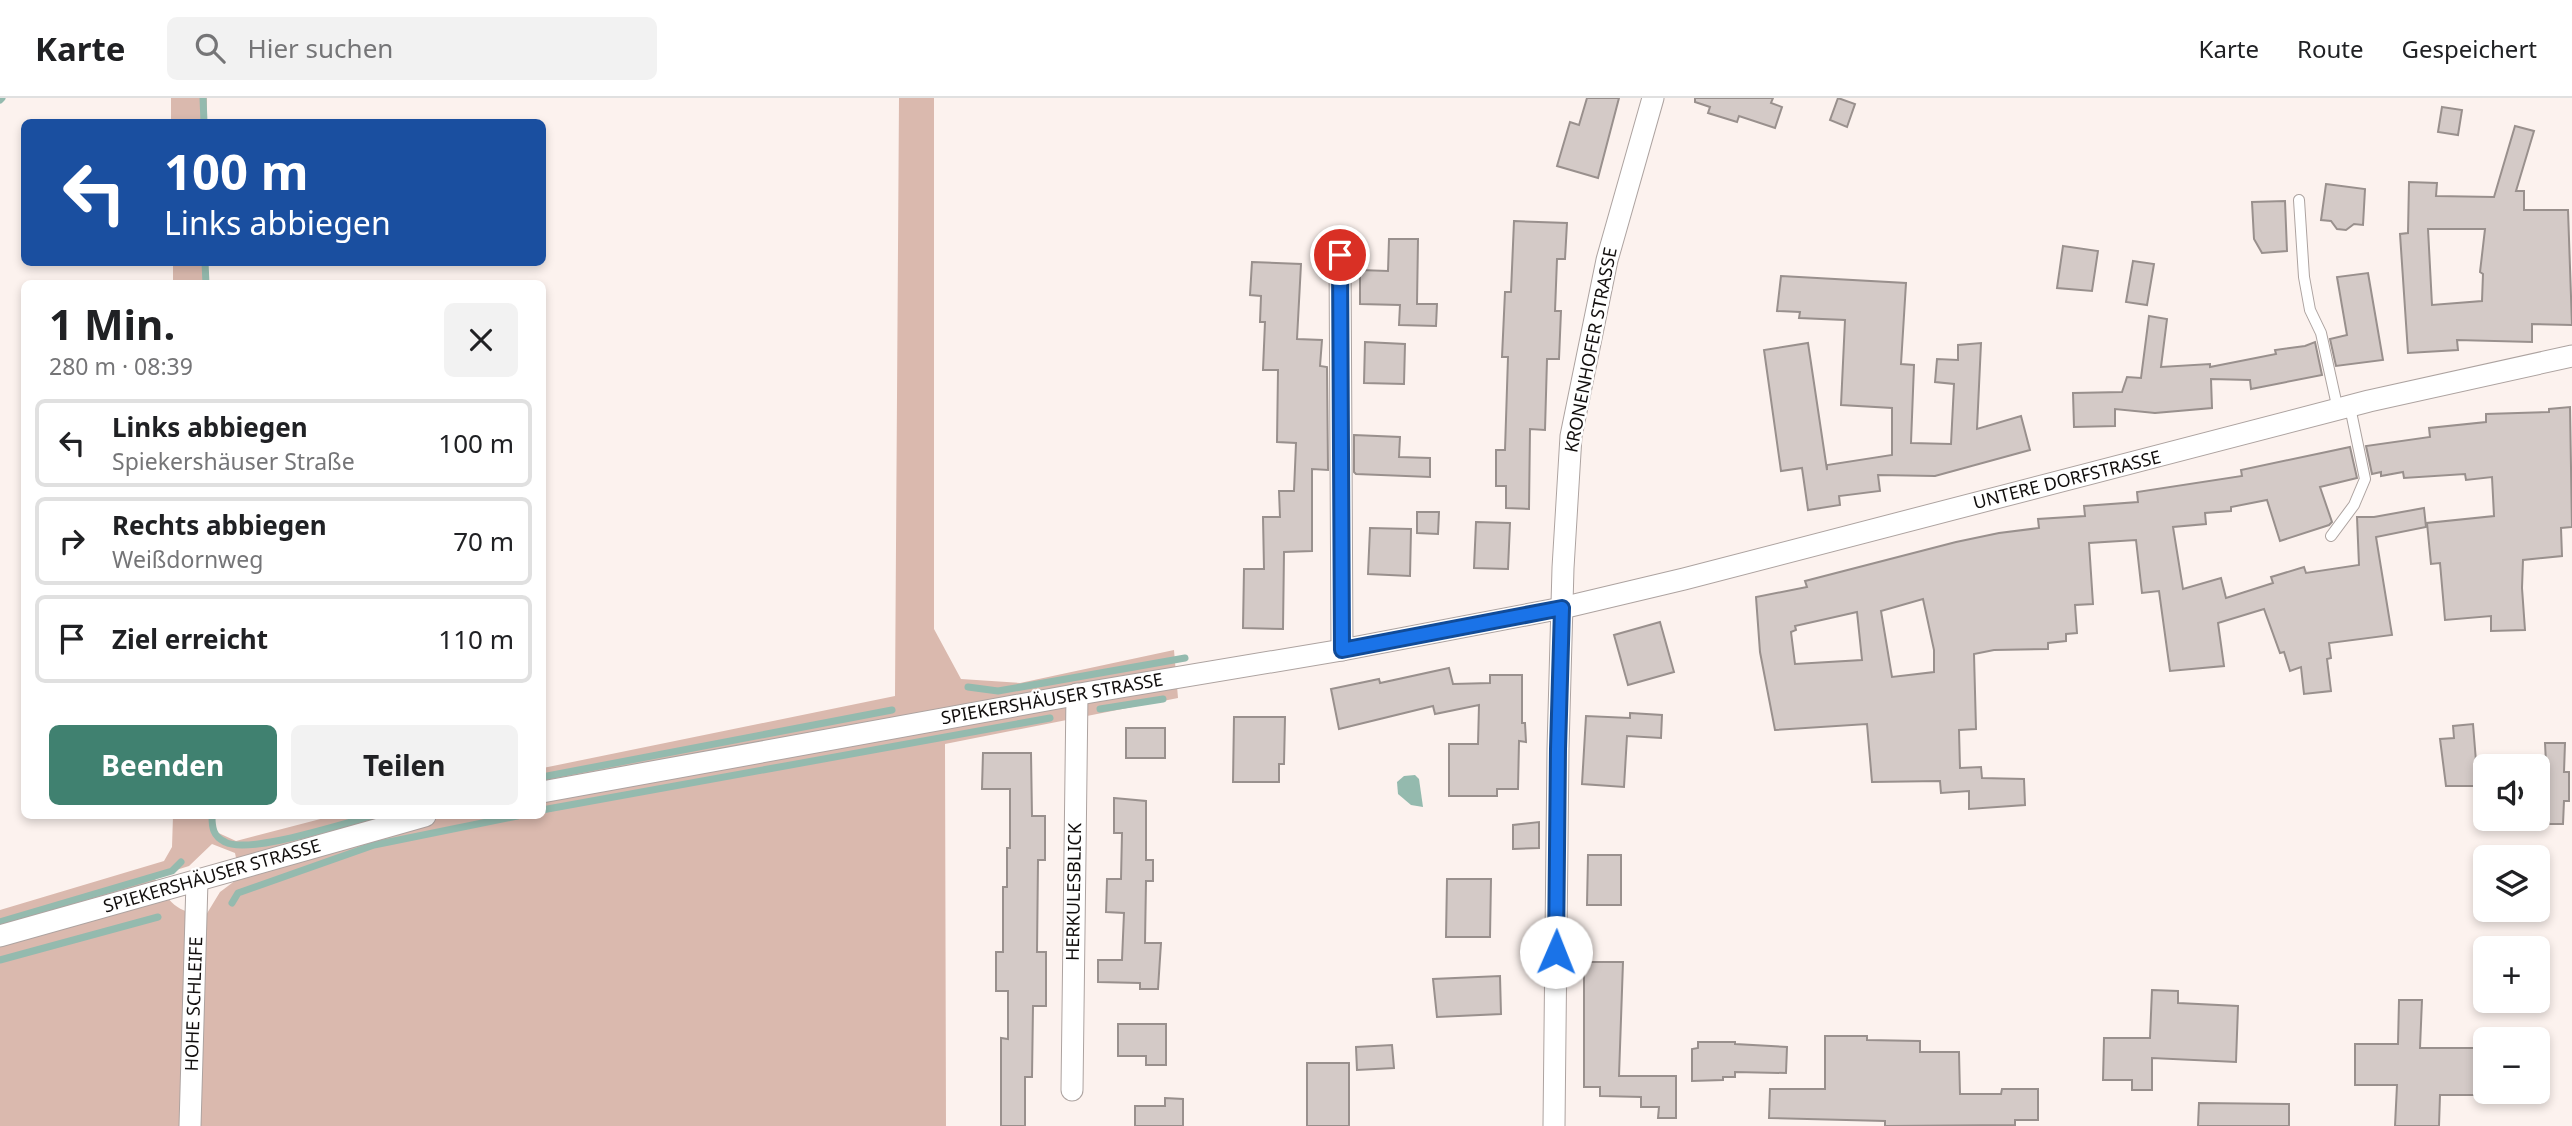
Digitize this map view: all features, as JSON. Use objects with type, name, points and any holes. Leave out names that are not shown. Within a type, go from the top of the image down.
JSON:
[{"type":"street","name":"KRONENHOFER STRASSE","points":[[1554,1126],[1558,749],[1571,436],[1606,260],[1653,98]]},
{"type":"street","points":[[1340,255],[1342,650]]},
{"type":"street","name":"UNTERE DORFSTRASSE","points":[[1562,608],[1684,579],[2344,408],[2572,356]]},
{"type":"street","name":"SPIEKERSHÄUSER STRASSE","points":[[546,791],[1077,694],[1342,650],[1562,608]]},
{"type":"street","name":"HERKULESBLICK","points":[[1072,1090],[1077,694]]},
{"type":"street","name":"SPIEKERSHÄUSER STRASSE","points":[[0,936],[414,819]]},
{"type":"street","name":"HOHE SCHLEIFE","points":[[190,1126],[197,881]]},
{"type":"lane","points":[[2299,200],[2304,277],[2310,310],[2321,332],[2365,479],[2354,505],[2331,536]]},
{"type":"shaded area","points":[[171,98],[207,98],[207,119],[171,119]]},
{"type":"shaded area","points":[[899,98],[934,98],[934,629],[961,679],[1020,683],[1174,650],[1178,698],[945,744],[946,1126],[0,1126],[0,910],[164,861],[172,847],[173,819],[212,819],[212,830],[236,841],[320,819],[546,819],[546,767],[895,696]],"holes":[[[212,844],[235,853],[240,877],[220,892],[206,915],[187,912],[174,905],[154,877],[189,866]]]},
{"type":"shaded area","points":[[173,266],[208,266],[208,280],[173,280]]},
{"type":"shaded area","points":[[1415,775],[1419,779],[1423,807],[1411,805],[1398,794],[1397,782],[1404,776]]},
{"type":"building","points":[[1587,98],[1619,98],[1598,178],[1557,166],[1570,122],[1579,125]]},
{"type":"building","points":[[1695,98],[1773,98],[1771,103],[1782,107],[1775,128],[1739,116],[1737,122],[1708,113],[1710,107],[1695,102]]},
{"type":"building","points":[[1838,98],[1855,104],[1847,127],[1830,120]]},
{"type":"building","points":[[2442,107],[2462,110],[2458,135],[2438,132]]},
{"type":"building","points":[[2515,126],[2534,131],[2516,191],[2524,191],[2524,210],[2568,210],[2572,325],[2532,324],[2532,342],[2457,340],[2458,350],[2408,353],[2400,234],[2408,233],[2409,182],[2437,183],[2436,196],[2494,197]],"holes":[[[2428,229],[2485,229],[2480,272],[2483,274],[2482,301],[2432,305]]]},
{"type":"building","points":[[2326,184],[2365,189],[2363,225],[2354,224],[2346,230],[2337,229],[2331,221],[2321,220]]},
{"type":"building","points":[[2285,201],[2287,251],[2262,253],[2254,239],[2252,202]]},
{"type":"building","points":[[1514,221],[1567,223],[1565,259],[1557,259],[1555,311],[1561,311],[1559,359],[1547,359],[1545,430],[1530,429],[1529,509],[1506,508],[1506,486],[1496,486],[1496,450],[1505,450],[1508,357],[1502,357],[1505,292],[1511,292]]},
{"type":"building","points":[[1389,239],[1418,239],[1417,304],[1437,304],[1436,326],[1399,325],[1400,305],[1360,304],[1360,270],[1388,271]]},
{"type":"building","points":[[2063,246],[2098,251],[2092,291],[2057,288]]},
{"type":"building","points":[[2133,261],[2154,264],[2147,305],[2126,302]]},
{"type":"building","points":[[1252,262],[1301,264],[1297,339],[1322,340],[1320,366],[1327,367],[1328,470],[1312,469],[1312,551],[1284,552],[1283,629],[1243,628],[1244,569],[1264,569],[1263,517],[1280,517],[1279,491],[1294,491],[1296,443],[1277,442],[1278,370],[1263,370],[1265,322],[1260,322],[1261,296],[1250,295]]},
{"type":"building","points":[[2368,273],[2383,360],[2336,366],[2330,339],[2347,335],[2337,277]]},
{"type":"building","points":[[1781,276],[1906,283],[1901,364],[1914,365],[1911,443],[1951,444],[1954,384],[1935,382],[1937,359],[1958,360],[1958,345],[1981,343],[1977,429],[2021,416],[2030,450],[1935,476],[1878,475],[1880,491],[1839,496],[1840,505],[1808,510],[1802,468],[1781,471],[1764,350],[1808,343],[1827,470],[1827,465],[1892,455],[1892,408],[1841,405],[1845,320],[1799,318],[1800,312],[1777,311]]},
{"type":"building","points":[[2149,316],[2167,319],[2161,367],[2210,364],[2210,367],[2276,354],[2275,350],[2315,342],[2322,375],[2251,389],[2250,380],[2211,379],[2212,408],[2155,413],[2115,409],[2115,426],[2074,427],[2073,393],[2122,392],[2127,377],[2141,378]]},
{"type":"building","points":[[1365,342],[1405,344],[1404,384],[1364,383]]},
{"type":"building","points":[[2570,407],[2572,527],[2561,528],[2562,556],[2523,560],[2525,630],[2491,631],[2491,616],[2445,620],[2440,563],[2431,564],[2427,523],[2494,516],[2492,477],[2466,480],[2465,474],[2404,478],[2403,472],[2381,476],[2381,472],[2372,474],[2366,446],[2430,437],[2429,428],[2486,422],[2486,414],[2549,412],[2549,409]]},
{"type":"building","points":[[1354,435],[1400,437],[1399,457],[1430,458],[1430,477],[1356,474]]},
{"type":"building","points":[[2350,447],[2357,478],[2320,487],[2332,522],[2329,525],[2280,541],[2267,500],[2231,507],[2231,511],[2205,513],[2206,524],[2173,527],[2183,589],[2221,578],[2226,598],[2273,583],[2271,577],[2304,567],[2306,573],[2359,565],[2357,517],[2374,517],[2424,508],[2426,527],[2376,537],[2392,635],[2329,643],[2331,658],[2327,659],[2331,691],[2304,694],[2301,667],[2290,671],[2284,652],[2280,653],[2264,609],[2218,623],[2224,666],[2170,671],[2159,591],[2142,593],[2136,540],[2089,543],[2093,604],[2075,605],[2077,633],[2066,634],[2066,641],[2048,643],[2048,649],[1994,650],[1974,654],[1976,729],[1959,730],[1960,768],[1981,767],[1982,778],[2024,779],[2025,805],[1969,809],[1969,791],[1941,793],[1940,781],[1872,782],[1867,724],[1775,730],[1760,652],[1756,597],[1807,587],[1805,581],[1956,542],[2039,528],[2038,519],[2085,516],[2084,506],[2138,502],[2137,492],[2242,476],[2241,470]],"holes":[[[1923,599],[1934,650],[1934,672],[1892,677],[1881,611]],[[1857,612],[1862,660],[1795,664],[1791,632],[1796,630],[1795,626]]]},
{"type":"building","points":[[1417,512],[1439,512],[1438,534],[1417,533]]},
{"type":"building","points":[[1476,522],[1510,523],[1508,569],[1474,568]]},
{"type":"building","points":[[1370,528],[1411,529],[1410,576],[1368,574]]},
{"type":"building","points":[[1660,622],[1674,672],[1628,685],[1614,635]]},
{"type":"building","points":[[1449,668],[1453,684],[1490,683],[1490,675],[1522,675],[1522,723],[1525,723],[1526,742],[1519,741],[1518,789],[1497,789],[1497,796],[1449,796],[1449,744],[1478,744],[1479,705],[1435,714],[1433,706],[1339,729],[1331,689],[1379,679],[1380,683]]},
{"type":"building","points":[[1630,713],[1662,715],[1661,738],[1627,736],[1624,787],[1582,784],[1586,716],[1630,718]]},
{"type":"building","points":[[1234,717],[1285,717],[1284,764],[1279,764],[1279,782],[1233,782]]},
{"type":"building","points":[[2473,724],[2475,754],[2473,754],[2473,786],[2446,786],[2440,739],[2454,738],[2453,726]]},
{"type":"building","points":[[1126,728],[1165,728],[1165,758],[1126,758]]},
{"type":"building","points":[[2545,743],[2565,743],[2564,772],[2569,772],[2569,801],[2564,801],[2563,824],[2550,824],[2550,754],[2546,754]]},
{"type":"building","points":[[983,753],[1031,753],[1032,816],[1045,816],[1045,860],[1038,860],[1037,952],[1046,952],[1046,1006],[1033,1006],[1032,1077],[1025,1077],[1025,1126],[1001,1126],[1001,1038],[1008,1039],[1008,991],[996,991],[996,952],[1003,952],[1003,887],[1007,887],[1007,848],[1010,848],[1010,789],[982,789]]},
{"type":"building","points":[[1114,798],[1146,801],[1146,860],[1153,860],[1153,881],[1146,881],[1145,943],[1161,943],[1158,989],[1140,989],[1140,983],[1098,982],[1098,960],[1122,960],[1124,913],[1106,912],[1107,879],[1121,879],[1122,833],[1114,833]]},
{"type":"building","points":[[1539,822],[1539,848],[1513,849],[1513,825]]},
{"type":"building","points":[[1588,855],[1621,855],[1621,905],[1587,905]]},
{"type":"building","points":[[1447,879],[1491,879],[1490,937],[1446,937]]},
{"type":"building","points":[[1584,962],[1623,962],[1619,1076],[1676,1076],[1676,1118],[1658,1118],[1659,1107],[1641,1107],[1641,1097],[1600,1096],[1600,1087],[1584,1087]]},
{"type":"building","points":[[1500,976],[1501,1014],[1437,1017],[1433,979]]},
{"type":"building","points":[[2152,990],[2178,991],[2178,1003],[2238,1006],[2236,1062],[2152,1058],[2152,1090],[2132,1090],[2132,1080],[2103,1080],[2104,1038],[2150,1038]]},
{"type":"building","points":[[2399,1000],[2422,1000],[2420,1048],[2473,1048],[2473,1095],[2440,1095],[2439,1126],[2395,1126],[2397,1085],[2355,1085],[2355,1044],[2398,1044]]},
{"type":"building","points":[[1118,1024],[1166,1024],[1166,1065],[1146,1065],[1146,1056],[1118,1056]]},
{"type":"building","points":[[1825,1036],[1867,1036],[1867,1040],[1920,1041],[1920,1052],[1959,1052],[1960,1094],[2001,1094],[2002,1089],[2038,1089],[2038,1120],[2015,1120],[2015,1125],[1885,1126],[1885,1121],[1769,1118],[1770,1089],[1825,1089]]},
{"type":"building","points":[[1698,1042],[1787,1047],[1786,1073],[1735,1072],[1735,1077],[1723,1077],[1723,1080],[1692,1081],[1692,1049],[1698,1048]]},
{"type":"building","points":[[1392,1045],[1394,1068],[1357,1070],[1356,1047]]},
{"type":"building","points":[[1307,1063],[1349,1063],[1349,1126],[1307,1126]]},
{"type":"building","points":[[1165,1098],[1183,1099],[1183,1126],[1135,1126],[1135,1106],[1165,1106]]},
{"type":"building","points":[[2199,1103],[2289,1104],[2289,1126],[2198,1126]]},
{"type":"waterway","points":[[203,98],[204,119]]},
{"type":"waterway","points":[[205,266],[206,280]]},
{"type":"waterway","points":[[968,687],[998,691],[1185,658]]},
{"type":"waterway","points":[[1100,709],[1163,699]]},
{"type":"waterway","points":[[546,776],[892,710]]},
{"type":"waterway","points":[[546,809],[1050,718]]},
{"type":"waterway","points":[[212,819],[218,837],[237,845],[275,841],[362,819]]},
{"type":"waterway","points":[[232,903],[238,893],[374,845],[502,819]]},
{"type":"waterway","points":[[0,922],[172,871],[181,862]]},
{"type":"waterway","points":[[0,960],[158,917]]},
{"type":"route","points":[[1340,255],[1342,650],[1562,608],[1556,952]]}]
